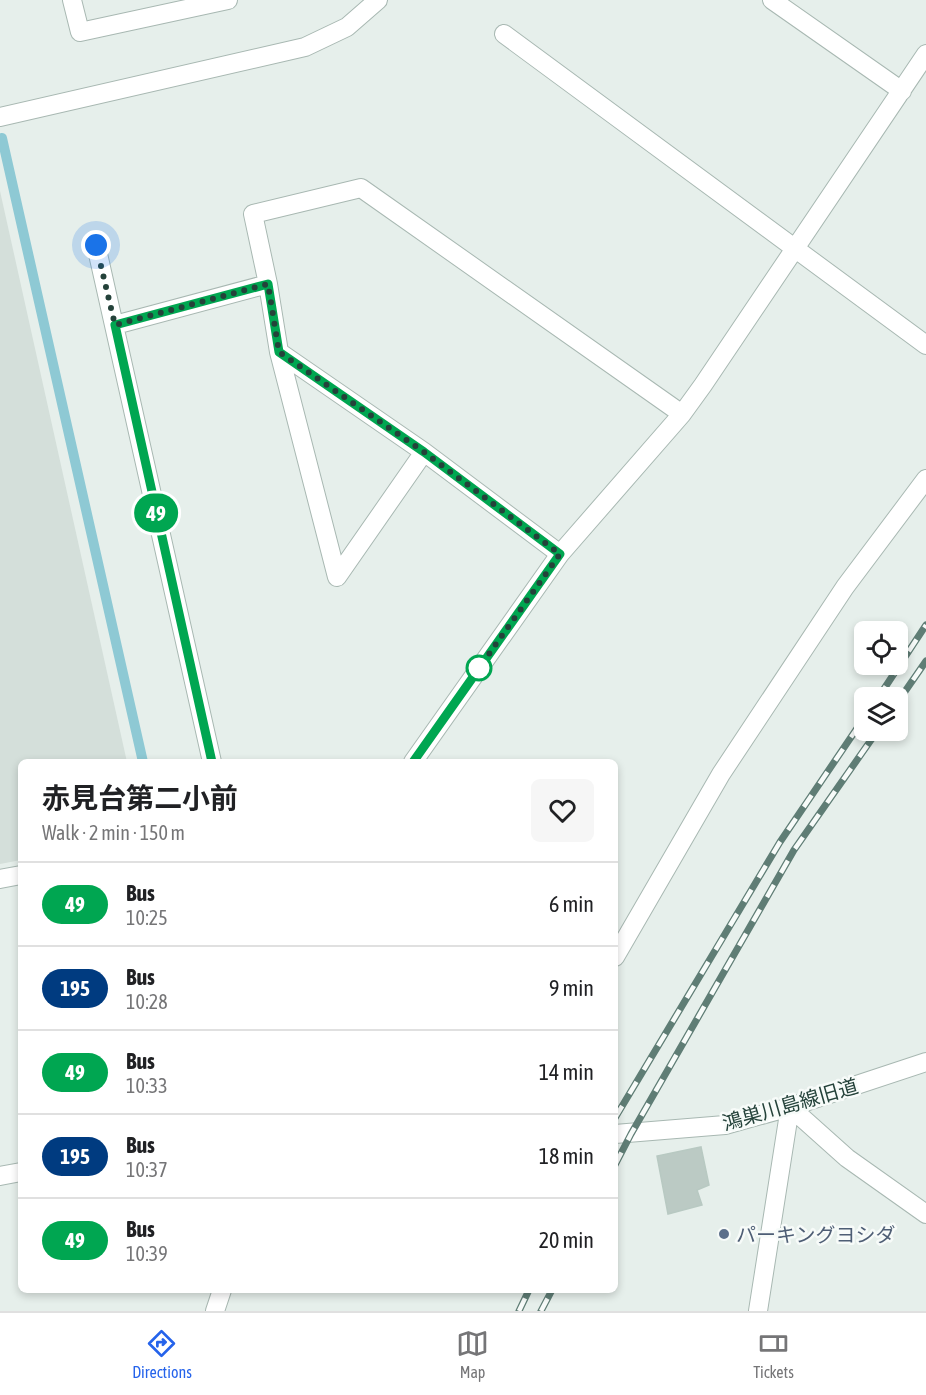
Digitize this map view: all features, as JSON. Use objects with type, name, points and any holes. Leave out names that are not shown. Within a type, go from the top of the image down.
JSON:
[{"type":"street","points":[[72,0],[80,32],[228,0]]},
{"type":"street","points":[[0,117],[304,47],[347,27],[378,0]]},
{"type":"street","points":[[772,0],[902,91]]},
{"type":"street","points":[[504,34],[926,345]]},
{"type":"street","points":[[415,759],[560,554],[682,414],[926,54]]},
{"type":"street","points":[[424,452],[337,577],[279,352],[253,214],[360,188],[682,414]]},
{"type":"street","points":[[96,245],[211,759]]},
{"type":"street","points":[[115,325],[268,284]]},
{"type":"street","points":[[279,352],[424,452],[560,554]]},
{"type":"street","points":[[618,952],[721,774],[845,587],[926,479]]},
{"type":"street","points":[[0,879],[18,876]]},
{"type":"street","name":"鴻巣川島線旧道","points":[[618,1134],[725,1125],[790,1107],[926,1062]]},
{"type":"street","points":[[790,1107],[847,1158],[926,1214]]},
{"type":"street","points":[[759,1311],[790,1107]]},
{"type":"street","points":[[0,1176],[18,1173]]},
{"type":"street","points":[[215,1311],[221,1293]]},
{"type":"shaded area","points":[[0,191],[126,759],[18,759],[18,861],[0,864]]},
{"type":"building","points":[[701,1147],[709,1185],[697,1190],[702,1205],[668,1214],[657,1156]]},
{"type":"waterway","points":[[2,138],[142,759]]},
{"type":"railway","points":[[885,687],[926,625]]},
{"type":"railway","points":[[908,687],[926,661]]},
{"type":"railway","points":[[618,1113],[780,842],[854,733]]},
{"type":"railway","points":[[618,1159],[794,850],[870,741]]},
{"type":"railway","points":[[519,1311],[528,1293]]},
{"type":"railway","points":[[541,1311],[550,1293]]},
{"type":"bus line","name":"49","points":[[211,759],[115,325],[268,284],[279,352],[424,452],[560,554],[415,759]]},
{"type":"place","name":"パーキングヨシダ","points":[[724,1234]]},
{"type":"route","points":[[96,245],[115,325],[268,284],[279,352],[424,452],[560,554],[479,668]]}]
